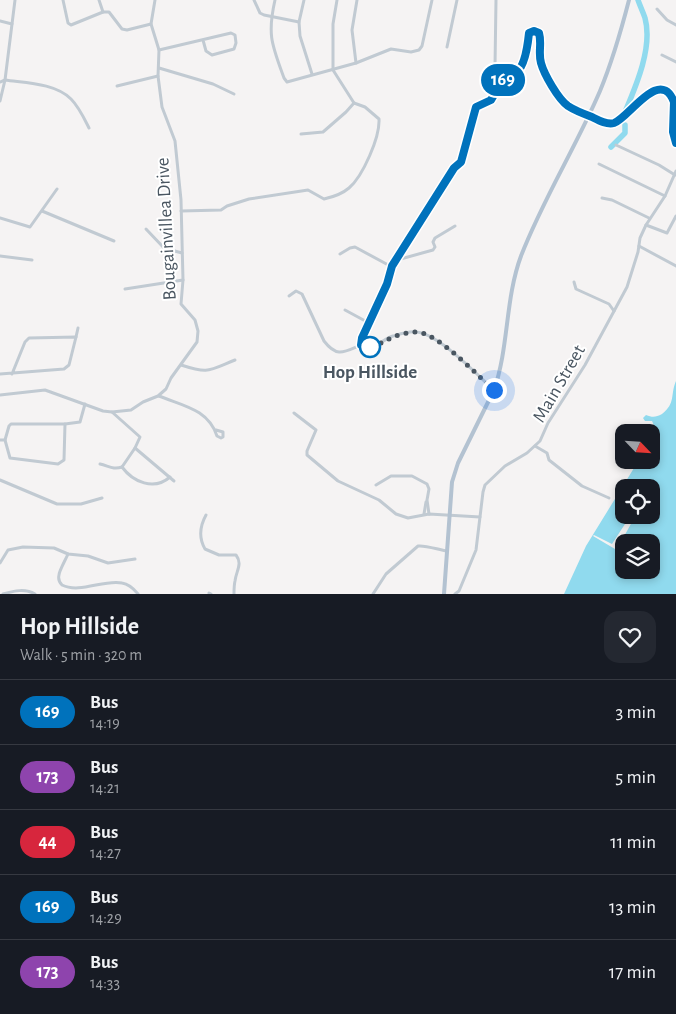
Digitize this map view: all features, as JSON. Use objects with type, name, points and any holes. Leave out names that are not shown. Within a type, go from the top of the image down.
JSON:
[{"type":"main road","points":[[444,594],[452,482],[458,463],[494,390],[500,367],[518,265],[588,116],[613,57],[629,0]]},
{"type":"street","points":[[0,101],[15,0]]},
{"type":"street","points":[[63,0],[68,23],[71,25],[103,12],[109,12],[122,29],[127,30],[151,24]]},
{"type":"street","points":[[99,0],[103,12]]},
{"type":"street","name":"Bougainvillea Drive","points":[[0,395],[45,390],[112,412],[131,410],[143,402],[158,396],[166,389],[171,378],[197,342],[198,331],[195,320],[181,304],[183,280],[181,211],[174,141],[162,107],[158,76],[159,50],[151,24],[155,0]]},
{"type":"street","points":[[254,0],[260,13],[272,18],[299,22]]},
{"type":"street","points":[[275,0],[269,29],[271,41],[286,82],[356,63],[391,49],[411,52],[419,50],[422,46],[432,0]]},
{"type":"street","points":[[304,0],[299,22],[300,36],[312,74]]},
{"type":"street","points":[[181,211],[221,210],[227,206],[249,199],[308,190],[324,199],[342,193],[349,188],[363,169],[375,144],[375,136],[380,128],[379,119],[364,106],[354,103],[338,80],[333,68],[333,24],[337,0]]},
{"type":"street","points":[[356,63],[352,30],[357,0]]},
{"type":"street","points":[[447,46],[457,0]]},
{"type":"street","points":[[496,0],[495,66],[506,74],[514,74],[520,68],[526,52],[529,33],[534,31],[539,33],[541,64],[567,105],[604,122],[614,122],[629,112],[641,98],[656,91],[664,91],[673,97],[673,132],[676,143]]},
{"type":"street","points":[[657,9],[667,20],[676,25]]},
{"type":"street","points":[[0,21],[12,24]]},
{"type":"street","points":[[159,50],[231,33],[234,35],[236,43],[234,48],[212,55],[206,51],[203,40]]},
{"type":"street","points":[[662,55],[676,62]]},
{"type":"street","points":[[159,68],[213,84],[234,94]]},
{"type":"street","points":[[361,345],[368,323],[387,284],[392,266],[454,168],[461,162],[476,107],[491,100],[506,74]]},
{"type":"street","points":[[117,86],[158,76]]},
{"type":"street","points":[[0,82],[4,80],[59,90],[78,107],[89,128]]},
{"type":"street","points":[[302,134],[323,132],[354,103]]},
{"type":"street","points":[[616,145],[675,173]]},
{"type":"street","points":[[599,164],[664,196]]},
{"type":"street","name":"Main Street","points":[[455,594],[474,556],[485,485],[505,466],[535,446],[585,365],[631,279],[640,238],[649,218],[664,196],[675,173]]},
{"type":"street","points":[[0,218],[30,227],[57,190]]},
{"type":"street","points":[[602,198],[612,200],[649,218]]},
{"type":"street","points":[[42,211],[114,241]]},
{"type":"street","points":[[646,225],[667,233],[676,216]]},
{"type":"street","points":[[396,260],[433,250],[435,238],[455,226]]},
{"type":"street","points":[[146,230],[164,248],[182,253]]},
{"type":"street","points":[[639,246],[676,266]]},
{"type":"street","points":[[340,254],[355,247],[392,266]]},
{"type":"street","points":[[0,256],[32,260]]},
{"type":"street","points":[[125,289],[183,280]]},
{"type":"street","points":[[574,282],[576,289],[609,304],[614,311]]},
{"type":"street","points":[[289,296],[296,291],[302,294],[324,341],[337,352],[343,352],[361,345],[367,348],[374,347],[388,338],[402,334],[416,332],[425,334],[443,345],[494,390]]},
{"type":"street","points":[[345,310],[368,323]]},
{"type":"street","points":[[0,374],[66,368],[69,365],[78,328]]},
{"type":"street","points":[[12,374],[25,342],[29,338],[76,337]]},
{"type":"street","points":[[181,364],[207,371],[234,360]]},
{"type":"street","points":[[158,396],[204,414],[216,430]]},
{"type":"street","points":[[65,424],[64,460],[58,464],[10,458],[5,440],[11,424],[65,424],[80,422],[85,404]]},
{"type":"street","points":[[100,464],[111,469],[122,467],[140,437],[112,412]]},
{"type":"street","points":[[294,413],[316,430],[307,455],[338,481],[379,500],[396,514],[408,518],[424,514],[480,517]]},
{"type":"street","points":[[0,440],[5,440]]},
{"type":"street","points":[[535,446],[547,452],[549,460],[582,486],[609,498]]},
{"type":"street","points":[[135,448],[174,481]]},
{"type":"street","points":[[122,467],[130,475],[150,485],[165,482],[170,477]]},
{"type":"street","points":[[376,485],[391,476],[412,476],[426,484],[429,489],[424,514]]},
{"type":"street","points":[[0,480],[57,504],[81,504],[102,498]]},
{"type":"street","points":[[427,500],[429,514]]},
{"type":"street","points":[[206,515],[203,520],[200,536],[205,549],[219,554],[236,555],[238,559],[234,594]]},
{"type":"street","points":[[372,594],[386,574],[418,546],[447,551]]},
{"type":"street","points":[[0,563],[8,550],[23,547],[54,548],[68,554],[93,558],[108,563],[135,559]]},
{"type":"street","points":[[68,554],[63,568],[58,575],[60,582],[65,587],[74,590],[89,590],[122,582],[134,588],[138,594]]},
{"type":"street","points":[[3,594],[27,590],[36,594]]},
{"type":"water","points":[[676,381],[676,594],[564,594],[586,546],[615,499],[615,524],[660,524],[660,479],[627,479],[633,469],[660,469],[660,424],[653,424],[652,421],[645,421],[643,418],[646,415],[653,417],[662,414],[671,402]]},
{"type":"pier","points":[[625,524],[631,524],[625,534],[618,534]]},
{"type":"pier","points":[[594,535],[612,544],[615,539],[615,549],[593,536]]},
{"type":"waterway","points":[[625,112],[642,66],[647,41],[645,18],[638,0]]},
{"type":"waterway","points":[[611,147],[625,133],[625,125]]},
{"type":"bus line","name":"169","points":[[374,347],[367,348],[361,345],[362,338],[376,304],[387,284],[392,266],[454,168],[461,162],[476,107],[491,100],[506,74],[514,74],[520,68],[526,52],[529,33],[534,31],[539,33],[541,64],[559,96],[567,105],[599,120],[610,123],[619,120],[648,93],[660,90],[673,97],[675,107],[673,132],[676,143]]},
{"type":"place","name":"Hop Hillside","points":[[370,347]]},
{"type":"route","points":[[370,347],[367,348],[374,347],[388,338],[402,334],[416,332],[425,334],[443,345],[494,390]]}]
